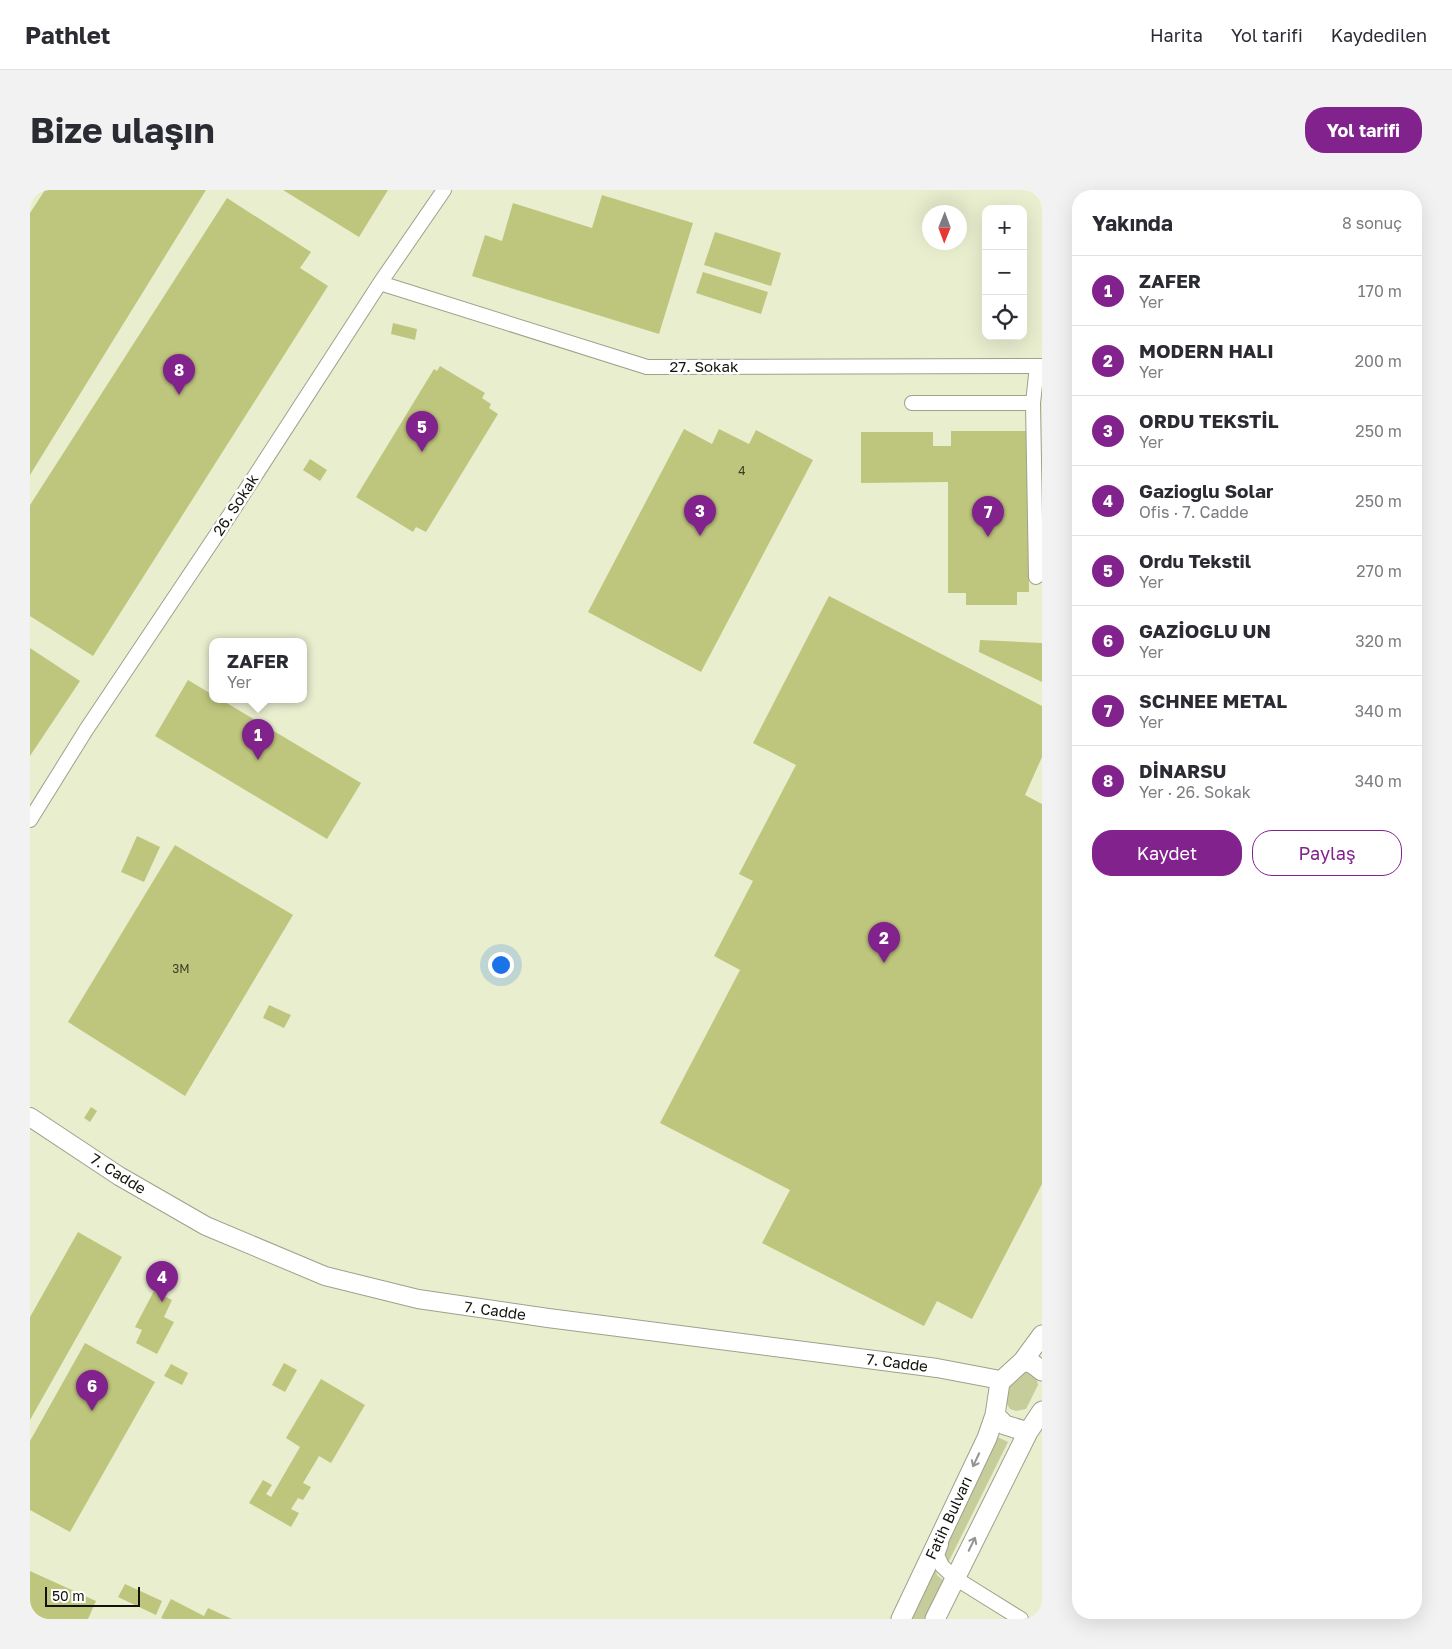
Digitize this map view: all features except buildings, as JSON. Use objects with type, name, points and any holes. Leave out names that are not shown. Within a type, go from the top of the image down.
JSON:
[{"type":"main road","points":[[1000,1382],[1023,1361],[1042,1335]]},
{"type":"main road","points":[[1023,1361],[1033,1364],[1042,1371]]},
{"type":"main road","name":"Fatih Bulvarı","points":[[901,1619],[987,1438],[995,1415],[1000,1382]]},
{"type":"main road","name":"Fatih Bulvarı","points":[[935,1619],[1028,1432],[1042,1411]]},
{"type":"main road","points":[[995,1415],[1005,1425],[1028,1432]]},
{"type":"street","name":"26. Sokak","points":[[30,820],[86,730],[231,513],[380,283],[444,190]]},
{"type":"street","name":"27. Sokak","points":[[380,283],[648,367],[1039,366]]},
{"type":"street","points":[[1036,577],[1033,403],[1039,366]]},
{"type":"street","points":[[912,403],[1033,403]]},
{"type":"street","name":"7. Cadde","points":[[30,1117],[118,1176],[206,1226],[325,1276],[418,1299],[548,1318],[938,1368],[995,1379],[1000,1382]]},
{"type":"street","points":[[954,1508],[937,1555],[942,1566],[955,1578],[1021,1619]]},
{"type":"shaded area","points":[[30,190],[1042,190],[1042,1619],[30,1619]]},
{"type":"shaded area","points":[[1025,1370],[1036,1374],[1038,1385],[1026,1409],[1016,1411],[1010,1409],[1003,1398],[1013,1375]]},
{"type":"shaded area","points":[[993,1435],[1008,1442],[948,1563],[942,1555]]},
{"type":"shaded area","points":[[934,1565],[937,1575],[945,1582],[926,1619],[907,1619]]},
{"type":"place","name":"DİNARSU","points":[[179,395]]},
{"type":"place","name":"Ordu Tekstil","points":[[422,452]]},
{"type":"place","name":"ORDU TEKSTİL","points":[[700,536]]},
{"type":"place","name":"SCHNEE METAL","points":[[988,537]]},
{"type":"place","name":"ZAFER","points":[[258,760]]},
{"type":"place","name":"MODERN HALI","points":[[884,963]]},
{"type":"place","name":"Gazioğlu Solar","points":[[162,1302]]},
{"type":"place","name":"GAZİOĞLU UN","points":[[92,1411]]}]
